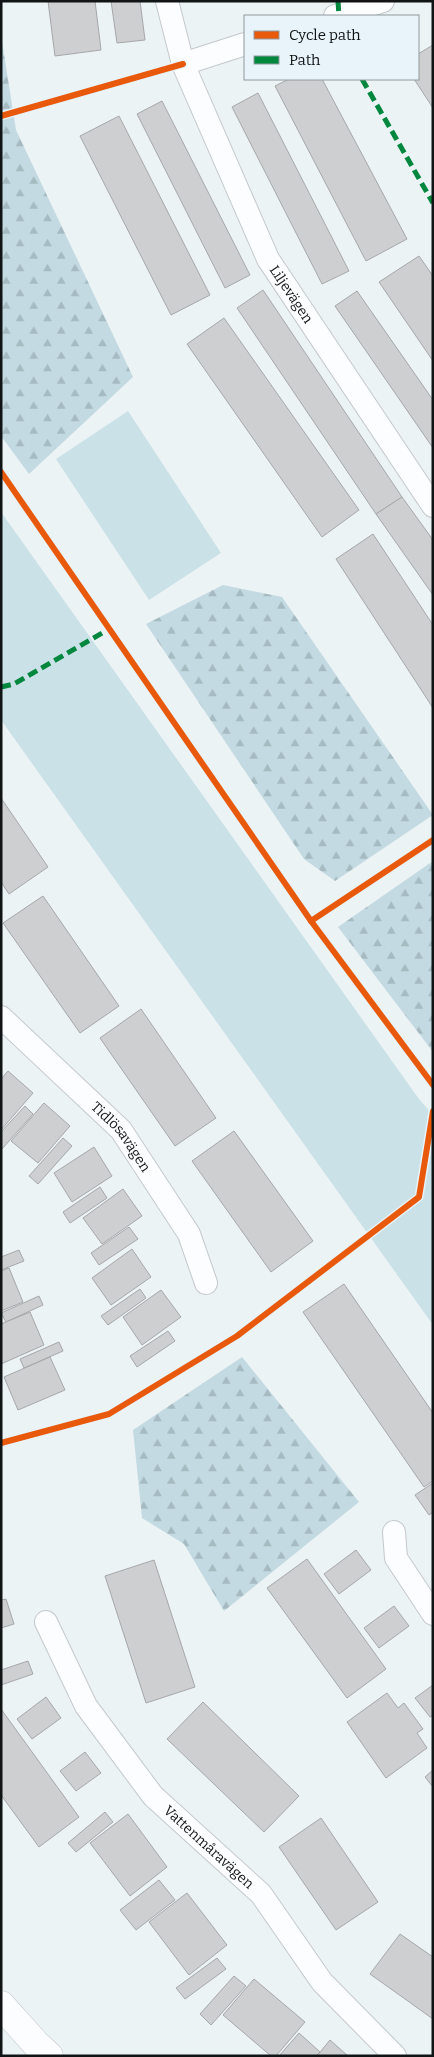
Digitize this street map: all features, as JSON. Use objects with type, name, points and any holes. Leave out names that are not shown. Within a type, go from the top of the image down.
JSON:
[{"type":"street","name":"Liljevägen","points":[[167,1],[183,64],[268,259],[433,506]]},
{"type":"street","points":[[338,15],[383,1]]},
{"type":"street","points":[[183,64],[244,44]]},
{"type":"street","name":"Tidlösavägen","points":[[1,1017],[121,1130],[189,1234],[206,1283]]},
{"type":"street","points":[[394,1532],[396,1558],[433,1614]]},
{"type":"street","name":"Vattenmåravägen","points":[[46,1622],[86,1706],[154,1796],[261,1894],[322,1982],[395,2056]]},
{"type":"street","points":[[1,2005],[37,2052]]},
{"type":"shaded area","points":[[128,411],[221,553],[149,600],[56,459]]},
{"type":"shaded area","points":[[1,512],[419,1099],[433,1115],[433,1325],[1,720]]},
{"type":"green space","points":[[1,35],[16,130],[133,377],[29,474],[1,436]]},
{"type":"green space","points":[[223,585],[282,597],[433,815],[335,881],[304,859],[146,624]]},
{"type":"green space","points":[[433,861],[433,1052],[338,927]]},
{"type":"green space","points":[[242,1357],[359,1502],[224,1611],[184,1544],[142,1518],[133,1430]]},
{"type":"building","points":[[48,1],[95,1],[101,50],[55,56]]},
{"type":"building","points":[[111,1],[140,1],[145,40],[117,43]]},
{"type":"building","points":[[433,45],[433,108],[415,80],[419,80],[419,53]]},
{"type":"building","points":[[287,80],[323,80],[407,239],[366,261],[275,86]]},
{"type":"building","points":[[258,93],[349,271],[322,284],[232,107]]},
{"type":"building","points":[[162,101],[250,275],[225,288],[137,114]]},
{"type":"building","points":[[119,116],[210,295],[171,315],[80,136]]},
{"type":"building","points":[[419,256],[433,276],[433,361],[379,282]]},
{"type":"building","points":[[263,290],[402,497],[376,514],[237,308]]},
{"type":"building","points":[[357,291],[433,400],[433,448],[335,306]]},
{"type":"building","points":[[224,318],[359,510],[322,537],[187,344]]},
{"type":"building","points":[[402,497],[433,540],[433,595],[376,514]]},
{"type":"building","points":[[373,534],[433,625],[433,708],[336,559]]},
{"type":"building","points":[[1,798],[48,867],[9,894],[1,882]]},
{"type":"building","points":[[43,896],[119,1006],[80,1033],[3,923]]},
{"type":"building","points":[[141,1009],[216,1118],[175,1146],[100,1038]]},
{"type":"building","points":[[8,1071],[33,1093],[1,1130],[1,1079]]},
{"type":"building","points":[[44,1103],[70,1126],[38,1163],[11,1141]]},
{"type":"building","points":[[25,1106],[33,1114],[1,1150],[1,1132]]},
{"type":"building","points":[[234,1131],[313,1241],[271,1272],[192,1161]]},
{"type":"building","points":[[63,1138],[72,1146],[38,1184],[29,1176]]},
{"type":"building","points":[[94,1147],[112,1176],[72,1202],[54,1173]]},
{"type":"building","points":[[100,1187],[107,1198],[70,1223],[63,1212]]},
{"type":"building","points":[[123,1189],[142,1216],[102,1244],[83,1218]]},
{"type":"building","points":[[129,1227],[138,1239],[99,1265],[91,1253]]},
{"type":"building","points":[[132,1249],[151,1277],[111,1305],[92,1278]]},
{"type":"building","points":[[19,1250],[24,1261],[1,1270],[1,1257]]},
{"type":"building","points":[[9,1268],[23,1302],[1,1311],[1,1271]]},
{"type":"building","points":[[344,1284],[433,1413],[433,1481],[424,1487],[303,1312]]},
{"type":"building","points":[[140,1289],[146,1298],[108,1325],[101,1316]]},
{"type":"building","points":[[161,1290],[181,1317],[142,1345],[123,1317]]},
{"type":"building","points":[[39,1296],[43,1305],[6,1322],[1,1313]]},
{"type":"building","points":[[30,1312],[44,1345],[1,1364],[1,1324]]},
{"type":"building","points":[[168,1331],[175,1341],[137,1367],[130,1356]]},
{"type":"building","points":[[59,1342],[63,1351],[24,1368],[20,1359]]},
{"type":"building","points":[[50,1357],[65,1390],[18,1410],[4,1377]]},
{"type":"building","points":[[433,1483],[433,1512],[429,1515],[415,1495]]},
{"type":"building","points":[[356,1550],[371,1570],[339,1594],[324,1574]]},
{"type":"building","points":[[307,1559],[386,1669],[347,1698],[267,1588]]},
{"type":"building","points":[[154,1560],[195,1687],[146,1703],[105,1576]]},
{"type":"building","points":[[6,1599],[14,1624],[1,1628],[1,1600]]},
{"type":"building","points":[[394,1606],[409,1626],[379,1648],[364,1628]]},
{"type":"building","points":[[28,1661],[33,1674],[1,1685],[1,1670]]},
{"type":"building","points":[[433,1685],[433,1715],[430,1717],[415,1698]]},
{"type":"building","points":[[387,1693],[398,1708],[404,1703],[423,1729],[417,1733],[427,1748],[386,1778],[347,1722]]},
{"type":"building","points":[[46,1697],[61,1718],[32,1739],[17,1719]]},
{"type":"building","points":[[203,1702],[299,1796],[264,1832],[167,1739]]},
{"type":"building","points":[[1,1709],[79,1817],[39,1847],[1,1795]]},
{"type":"building","points":[[85,1752],[101,1773],[76,1791],[60,1771]]},
{"type":"building","points":[[433,1770],[433,1787],[425,1777]]},
{"type":"building","points":[[105,1812],[113,1822],[76,1852],[68,1843]]},
{"type":"building","points":[[128,1814],[167,1867],[130,1896],[90,1843]]},
{"type":"building","points":[[321,1818],[378,1902],[336,1930],[279,1847]]},
{"type":"building","points":[[159,1880],[175,1900],[136,1930],[120,1910]]},
{"type":"building","points":[[187,1893],[227,1945],[189,1975],[149,1922]]},
{"type":"building","points":[[400,1934],[433,1957],[433,2019],[370,1974]]},
{"type":"building","points":[[217,1958],[226,1969],[185,1999],[176,1988]]},
{"type":"building","points":[[234,1976],[246,1986],[211,2025],[200,2014]]},
{"type":"building","points":[[254,1979],[305,2022],[276,2056],[271,2056],[223,2015]]},
{"type":"building","points":[[299,2033],[320,2052],[316,2056],[279,2056]]},
{"type":"building","points":[[330,2040],[348,2056],[317,2056]]},
{"type":"marked path","points":[[338,1],[339,15]]},
{"type":"marked path","points":[[363,80],[433,203]]},
{"type":"marked path","points":[[1,687],[14,684],[109,629]]},
{"type":"cycle path","points":[[1,116],[183,64]]},
{"type":"cycle path","points":[[1,472],[311,921],[433,1085]]},
{"type":"cycle path","points":[[311,921],[433,840]]},
{"type":"cycle path","points":[[1,1443],[109,1414],[237,1336],[419,1197],[433,1111]]}]
